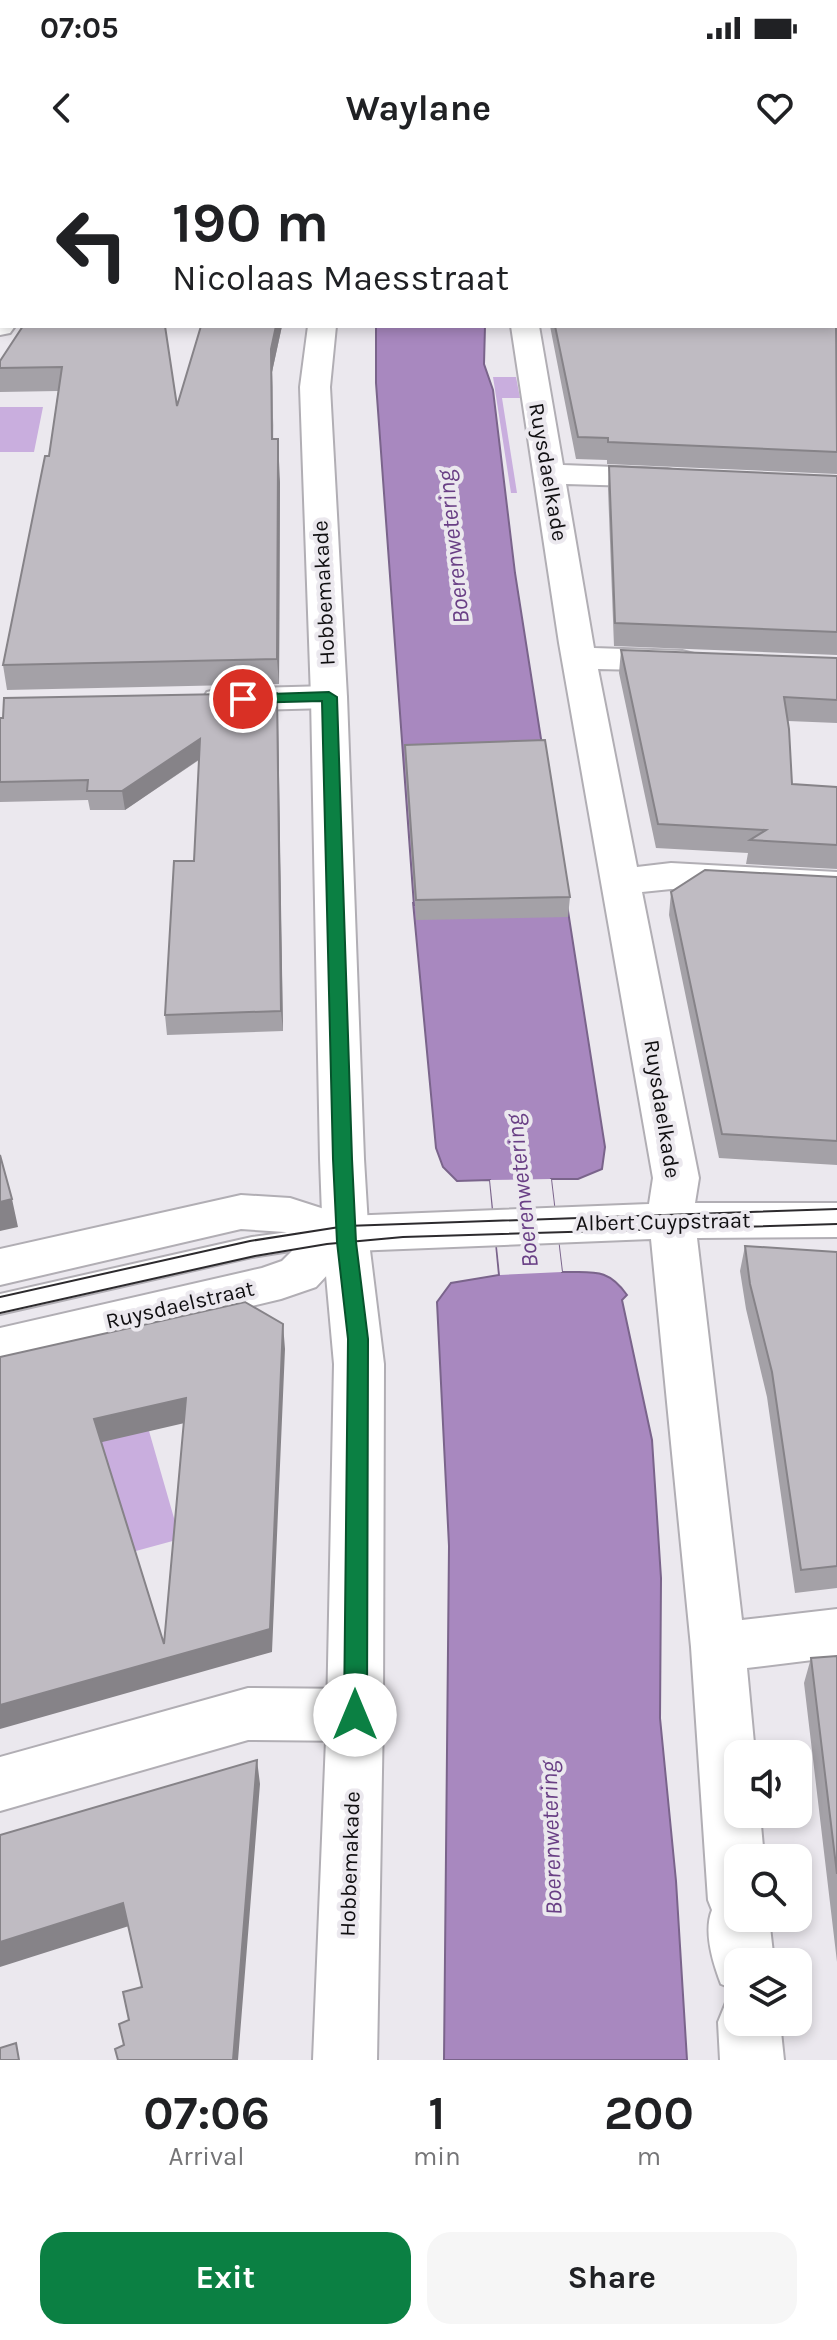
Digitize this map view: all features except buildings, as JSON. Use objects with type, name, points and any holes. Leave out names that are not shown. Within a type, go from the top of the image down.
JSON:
[{"type":"street","name":"Hobbemakade","points":[[322,328],[315,387],[329,697],[346,1234],[358,1339],[355,1715],[345,2060]]},
{"type":"street","name":"Ruysdaelkade","points":[[525,328],[580,658],[676,1178],[672,1221],[718,1647],[734,1844]]},
{"type":"street","points":[[548,474],[700,479]]},
{"type":"street","points":[[580,658],[717,663]]},
{"type":"street","points":[[182,700],[329,697]]},
{"type":"street","points":[[622,881],[671,876],[837,885]]},
{"type":"street","points":[[0,1267],[241,1212],[290,1215],[323,1229],[346,1234]]},
{"type":"street","name":"Albert Cuypstraat","points":[[346,1234],[492,1226],[837,1220]]},
{"type":"street","name":"Ruysdaelstraat","points":[[0,1347],[264,1286],[299,1274],[327,1244],[346,1234]]},
{"type":"street","points":[[718,1647],[837,1633]]},
{"type":"street","points":[[0,1784],[248,1714],[355,1715]]},
{"type":"street","points":[[750,2036],[752,2060]]},
{"type":"lane","name":"Ruysdaelstraat","points":[[0,1304],[252,1247],[346,1234]]},
{"type":"shaded area","points":[[493,377],[516,377],[520,398],[502,398],[517,493],[511,493]]},
{"type":"shaded area","points":[[0,407],[43,407],[34,452],[0,452]]},
{"type":"shaded area","points":[[147,1424],[180,1539],[0,1588],[0,1462]]},
{"type":"water","name":"Boerenwetering","points":[[376,328],[485,328],[484,364],[493,390],[515,573],[605,1147],[602,1169],[578,1179],[551,1179],[562,1272],[599,1273],[613,1280],[627,1295],[622,1300],[652,1440],[661,1578],[660,1718],[676,1881],[687,2060],[444,2060],[449,1546],[437,1302],[451,1283],[499,1275],[490,1180],[457,1181],[443,1167],[436,1148],[413,902],[414,906],[376,383]]},
{"type":"pier","points":[[551,1179],[562,1272],[500,1275],[490,1180]]},
{"type":"tram line","points":[[0,1297],[250,1241],[346,1226],[837,1209]]},
{"type":"tram line","points":[[0,1313],[255,1256],[327,1244],[403,1237],[837,1224]]},
{"type":"route","points":[[243,699],[329,697],[342,1159],[346,1242],[358,1339],[355,1715]]}]
